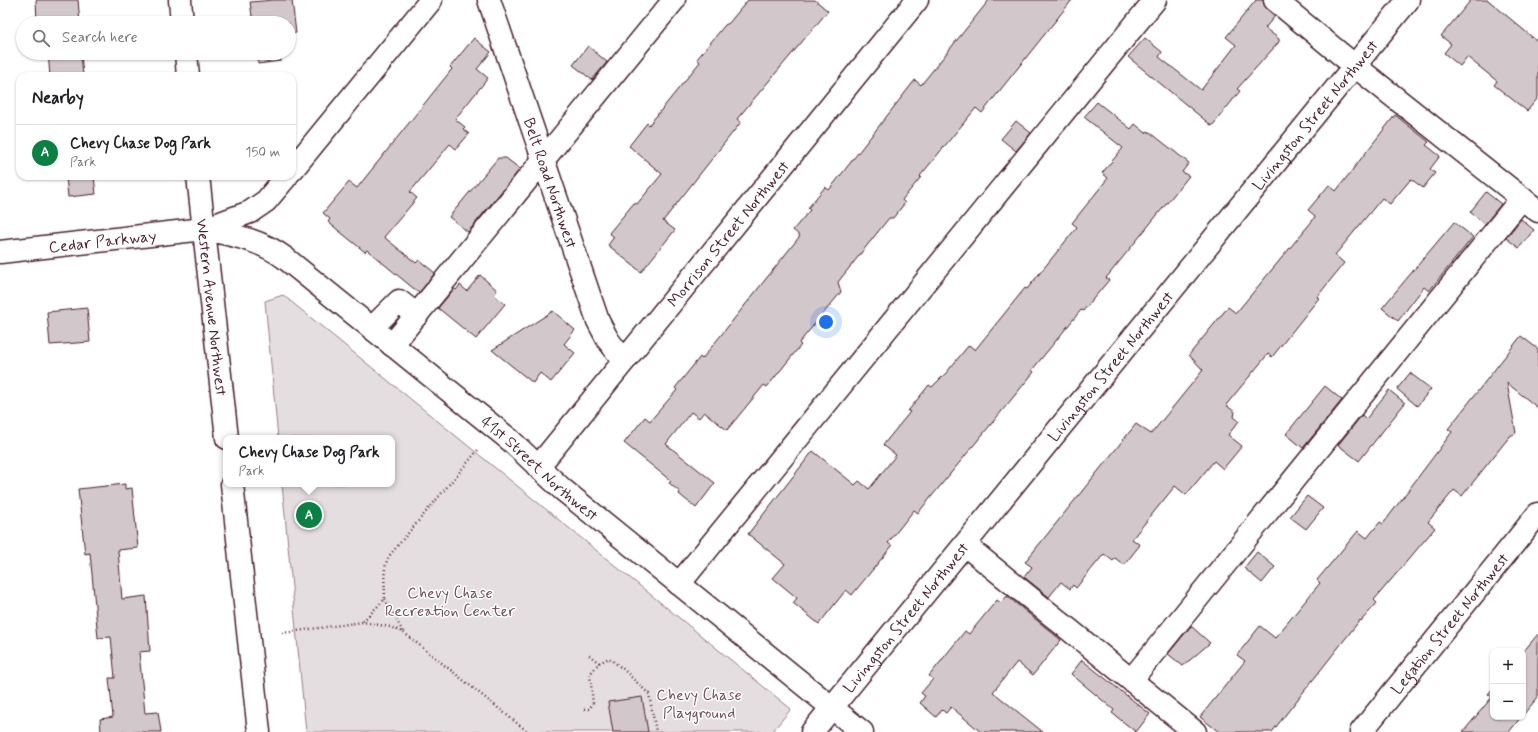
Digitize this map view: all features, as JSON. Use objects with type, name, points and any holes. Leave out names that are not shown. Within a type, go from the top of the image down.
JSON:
[{"type":"street","points":[[180,0],[181,16]]},
{"type":"street","points":[[296,165],[431,0]]},
{"type":"street","name":"Belt Road Northwest","points":[[489,0],[542,162],[598,321],[608,340],[624,361]]},
{"type":"street","points":[[392,345],[674,0]]},
{"type":"street","name":"Morrison Street Northwest","points":[[538,467],[917,0]]},
{"type":"street","points":[[679,584],[1155,0]]},
{"type":"street","points":[[1132,679],[1530,204],[1355,66],[1275,0]]},
{"type":"street","name":"Livingston Street Northwest","points":[[812,732],[965,546],[1408,0]]},
{"type":"street","points":[[187,60],[188,72]]},
{"type":"street","name":"Western Avenue Northwest","points":[[198,180],[227,435]]},
{"type":"street","points":[[204,229],[250,212],[266,201],[284,180]]},
{"type":"street","name":"41st Street Northwest","points":[[204,229],[246,238],[272,249],[510,440],[562,489],[862,732]]},
{"type":"street","name":"Cedar Parkway","points":[[0,252],[204,229]]},
{"type":"street","points":[[372,328],[399,301],[417,315]]},
{"type":"street","points":[[232,487],[259,732]]},
{"type":"street","name":"Legation Street Northwest","points":[[1361,732],[1538,514]]},
{"type":"street","points":[[965,546],[1132,679],[1195,732]]},
{"type":"path","points":[[403,632],[385,599],[385,565],[389,556],[478,450]]},
{"type":"path","points":[[363,622],[385,599]]},
{"type":"path","points":[[282,633],[363,622],[390,627],[403,632],[528,732]]},
{"type":"path","points":[[589,655],[600,663]]},
{"type":"path","points":[[584,709],[588,709],[593,704],[590,674],[600,663],[609,658],[649,694],[656,732]]},
{"type":"green space","name":"Chevy Chase Recreation Center","points":[[283,295],[791,709],[772,732],[306,732],[282,487],[395,487],[395,435],[278,435],[265,301]]},
{"type":"building","points":[[36,0],[78,0],[79,16],[37,16]]},
{"type":"building","points":[[292,0],[294,16],[252,16],[250,2]]},
{"type":"building","points":[[748,0],[815,0],[828,11],[737,119],[741,122],[663,221],[675,230],[641,272],[608,245],[614,237],[609,233],[634,203],[637,204],[662,174],[629,146],[647,123],[649,125],[700,62],[697,59]]},
{"type":"building","points":[[989,0],[1072,0],[982,113],[976,108],[920,176],[921,177],[902,200],[905,203],[893,218],[889,218],[838,282],[841,292],[799,343],[801,345],[767,387],[764,385],[727,430],[704,412],[699,418],[691,412],[666,444],[715,483],[696,508],[679,494],[680,492],[669,483],[671,481],[624,443],[645,417],[650,421],[677,390],[675,388],[700,357],[702,359],[800,236],[793,230],[810,210],[808,208],[825,187],[829,190],[915,80],[921,85]]},
{"type":"building","points":[[1256,0],[1263,0],[1267,9],[1275,16],[1265,28],[1279,39],[1279,42],[1237,89],[1240,91],[1212,126],[1128,57],[1145,38],[1162,52],[1159,57],[1201,90],[1236,45],[1226,37]]},
{"type":"building","points":[[1471,0],[1488,0],[1538,42],[1538,98],[1527,111],[1494,85],[1497,81],[1467,57],[1460,66],[1444,53],[1451,44],[1441,36]]},
{"type":"building","points":[[474,38],[491,52],[477,69],[488,78],[455,119],[465,127],[463,129],[469,134],[456,149],[450,144],[410,192],[417,198],[384,237],[416,263],[419,260],[435,273],[419,293],[367,250],[365,252],[328,222],[330,219],[323,213],[349,182],[357,188],[452,69],[450,67]]},
{"type":"building","points":[[588,46],[607,62],[592,80],[573,65]]},
{"type":"building","points":[[49,60],[82,60],[83,72],[50,72]]},
{"type":"building","points":[[258,60],[281,60],[281,61],[258,64]]},
{"type":"building","points":[[1097,102],[1131,129],[1135,124],[1146,133],[1147,131],[1151,133],[1189,163],[1182,172],[1189,176],[1106,278],[1109,280],[1083,311],[1081,310],[1032,370],[1034,372],[918,513],[914,510],[888,543],[892,546],[852,595],[846,590],[819,624],[793,603],[797,598],[773,578],[785,564],[748,534],[813,451],[855,485],[859,481],[869,489],[896,455],[883,445],[910,412],[908,411],[929,385],[932,387],[946,373],[969,345],[975,350],[1077,227],[1072,223],[1108,178],[1102,173],[1123,148],[1084,117]]},
{"type":"building","points":[[1395,115],[1429,142],[1426,145],[1440,156],[1430,169],[1435,173],[1423,188],[1411,179],[1390,204],[1382,198],[1335,255],[1344,263],[1317,297],[1319,298],[1272,357],[1268,354],[1226,405],[1235,412],[1234,417],[1239,421],[1228,435],[1242,446],[1223,469],[1214,461],[1186,495],[1175,486],[1132,539],[1140,545],[1124,565],[1115,558],[1113,561],[1104,554],[1076,588],[1073,585],[1070,589],[1061,582],[1049,597],[1024,577],[1032,567],[1025,562],[1136,424],[1151,434],[1203,370],[1189,355],[1228,307],[1236,313],[1313,220],[1315,216],[1308,210],[1329,185],[1336,191]]},
{"type":"building","points":[[1016,121],[1031,133],[1016,151],[1001,139]]},
{"type":"building","points":[[498,158],[506,158],[520,169],[468,232],[449,217]]},
{"type":"building","points":[[66,180],[94,180],[96,194],[68,197]]},
{"type":"building","points":[[1486,192],[1501,204],[1485,224],[1470,212]]},
{"type":"building","points":[[1521,219],[1534,230],[1519,248],[1506,238]]},
{"type":"building","points":[[1454,222],[1473,237],[1429,291],[1424,287],[1398,321],[1382,308]]},
{"type":"building","points":[[480,275],[497,290],[494,295],[505,304],[476,339],[438,308],[454,289],[456,290],[460,285],[467,291]]},
{"type":"building","points":[[87,308],[90,342],[50,345],[47,312]]},
{"type":"building","points":[[553,311],[575,330],[564,344],[575,353],[551,382],[540,373],[533,383],[492,350]]},
{"type":"building","points":[[1521,336],[1538,349],[1538,408],[1507,383],[1516,433],[1510,436],[1462,496],[1454,490],[1428,522],[1435,528],[1374,600],[1377,603],[1361,621],[1360,620],[1272,732],[1219,732],[1200,717],[1245,661],[1237,655],[1260,626],[1275,638],[1320,583],[1317,580],[1358,531],[1367,538],[1380,522],[1383,524],[1452,432],[1448,429]]},
{"type":"building","points":[[1410,373],[1431,389],[1417,406],[1397,389]]},
{"type":"building","points":[[1325,386],[1342,400],[1303,448],[1286,434]]},
{"type":"building","points":[[1389,390],[1405,403],[1359,461],[1338,445],[1362,415],[1366,419]]},
{"type":"building","points":[[125,484],[125,489],[132,488],[138,548],[118,550],[122,599],[146,596],[150,651],[139,652],[145,713],[158,712],[161,732],[101,732],[100,719],[113,717],[109,678],[115,678],[111,637],[98,638],[90,553],[85,554],[78,489]]},
{"type":"building","points":[[1307,496],[1323,508],[1306,529],[1290,517]]},
{"type":"building","points":[[1257,552],[1275,567],[1262,583],[1244,568]]},
{"type":"building","points":[[1007,596],[1061,640],[1033,675],[1017,662],[993,692],[1043,732],[981,732],[951,707],[946,713],[942,710],[936,717],[920,703],[925,696],[921,693],[933,679],[929,676],[965,631],[969,634],[997,600],[1001,603]]},
{"type":"building","points":[[1191,626],[1210,643],[1183,666],[1168,654]]},
{"type":"building","points":[[1538,634],[1538,697],[1526,711],[1526,684],[1526,648]]},
{"type":"building","points":[[1082,660],[1150,714],[1136,732],[1112,713],[1114,710],[1071,674]]},
{"type":"building","points":[[642,697],[648,732],[613,732],[608,702]]},
{"type":"building","points":[[1490,699],[1490,720],[1519,720],[1509,732],[1463,732]]},
{"type":"place","name":"Chevy Chase Dog Park","points":[[309,515]]},
{"type":"park label","name":"Chevy Chase Playground","points":[[699,703]]}]
